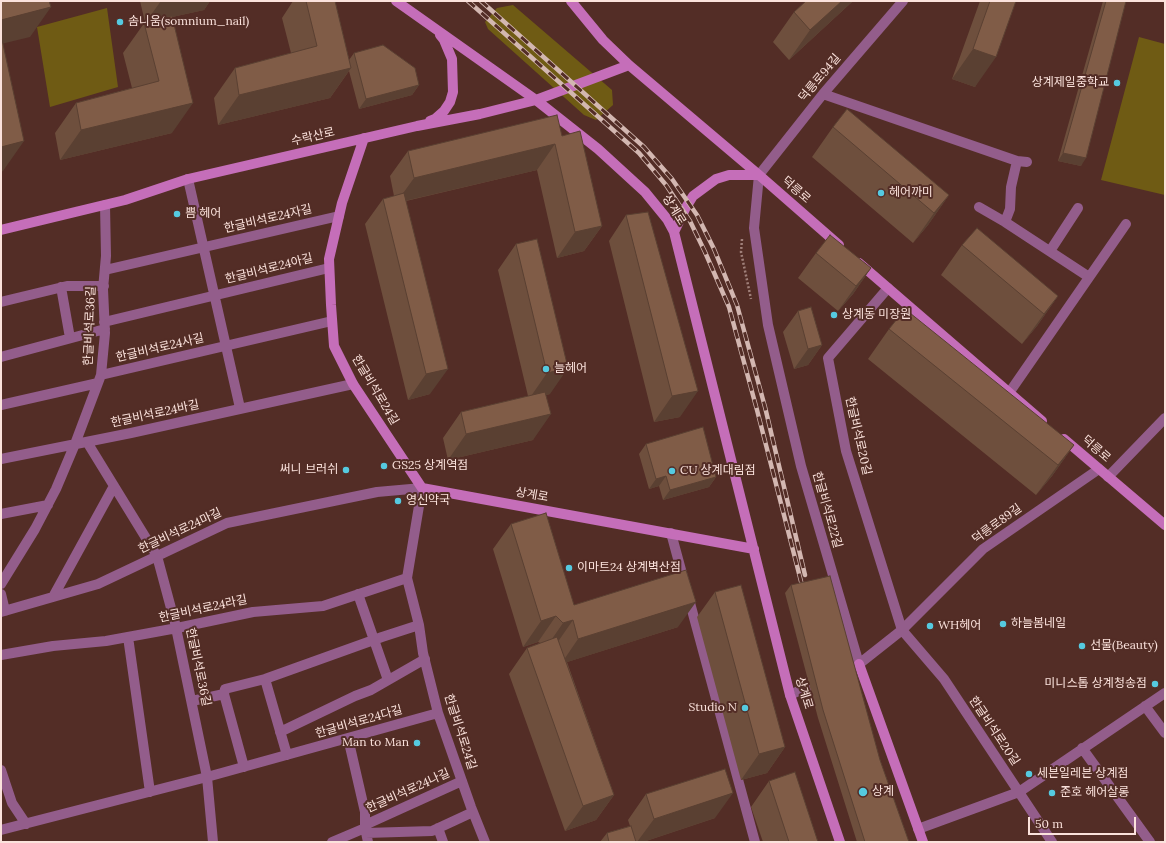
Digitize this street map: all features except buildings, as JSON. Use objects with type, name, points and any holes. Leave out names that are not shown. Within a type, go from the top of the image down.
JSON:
[{"type":"main road","name":"상계로","points":[[396,1],[536,100],[624,172],[645,192],[667,218],[674,232],[790,695],[840,842]]},
{"type":"main road","name":"덕릉로","points":[[571,1],[603,40],[629,65],[759,175],[1009,393],[1165,525]]},
{"type":"main road","points":[[417,126],[440,116],[450,102],[453,92],[452,59],[444,40],[437,30]]},
{"type":"main road","name":"수락산로","points":[[1,230],[125,200],[188,179],[417,126],[480,114],[536,100],[629,65]]},
{"type":"main road","name":"한글비석로24길","points":[[364,138],[342,204],[329,259],[334,346],[353,384],[422,488]]},
{"type":"main road","points":[[674,232],[693,196],[716,179],[729,175],[759,175]]},
{"type":"main road","name":"상계로","points":[[422,488],[754,549]]},
{"type":"main road","name":"한글비석로22길","points":[[859,664],[923,842]]},
{"type":"street","name":"덕릉로94길","points":[[759,175],[823,94],[903,1]]},
{"type":"street","points":[[823,94],[1022,162],[1011,186],[1010,209],[1005,222]]},
{"type":"street","name":"한글비석로22길","points":[[759,175],[754,228],[768,325],[801,466],[859,664]]},
{"type":"street","points":[[188,179],[203,248]]},
{"type":"street","name":"한글비석로36길","points":[[76,444],[100,379],[104,326],[106,256],[105,205]]},
{"type":"street","points":[[979,206],[1089,277]]},
{"type":"street","points":[[1050,251],[1078,208]]},
{"type":"street","name":"한글비석로24자길","points":[[105,270],[339,216]]},
{"type":"street","points":[[1009,393],[1126,224]]},
{"type":"street","name":"한글비석로24아길","points":[[203,248],[214,296]]},
{"type":"street","name":"한글비석로24아길","points":[[1,357],[70,338],[104,326],[214,296],[329,268]]},
{"type":"street","points":[[1,302],[67,286],[104,286]]},
{"type":"street","points":[[61,287],[70,338]]},
{"type":"street","name":"한글비석로20길","points":[[888,288],[828,358],[846,451],[902,630],[944,679],[1052,842]]},
{"type":"street","points":[[214,296],[240,408]]},
{"type":"street","name":"한글비석로24사길","points":[[1,405],[226,346],[332,321]]},
{"type":"street","name":"한글비석로24바길","points":[[1,459],[87,442],[353,384]]},
{"type":"street","points":[[1108,477],[1165,418]]},
{"type":"street","name":"한글비석로36길","points":[[87,442],[157,556],[177,628],[207,777],[213,842]]},
{"type":"street","points":[[1,584],[36,529],[76,444]]},
{"type":"street","name":"덕릉로89길","points":[[902,630],[983,549],[1099,469]]},
{"type":"street","points":[[53,597],[114,486]]},
{"type":"street","name":"한글비석로24마길","points":[[3,611],[98,584],[227,523],[376,492],[422,488]]},
{"type":"street","name":"한글비석로24길","points":[[422,488],[407,578],[438,713],[485,842]]},
{"type":"street","points":[[1,514],[48,505]]},
{"type":"street","points":[[671,533],[755,842]]},
{"type":"street","name":"한글비석로24라길","points":[[1,655],[53,646],[106,641],[253,612],[323,606],[407,578]]},
{"type":"street","points":[[1,594],[3,611]]},
{"type":"street","points":[[358,594],[388,680]]},
{"type":"street","points":[[244,767],[224,694],[225,689],[265,679],[419,625]]},
{"type":"street","points":[[849,668],[859,664],[902,630]]},
{"type":"street","points":[[128,637],[150,792]]},
{"type":"street","points":[[280,732],[355,696],[371,690],[425,659]]},
{"type":"street","points":[[265,679],[287,755]]},
{"type":"street","points":[[790,695],[807,687]]},
{"type":"street","points":[[918,829],[1019,792],[1165,693]]},
{"type":"street","points":[[192,701],[224,694]]},
{"type":"street","points":[[1145,706],[1165,733]]},
{"type":"street","name":"한글비석로24다길","points":[[1,830],[207,777],[438,713]]},
{"type":"street","name":"한글비석로24나길","points":[[348,738],[365,812],[366,832]]},
{"type":"street","points":[[1082,748],[1150,842]]},
{"type":"street","points":[[1,770],[12,803],[26,824]]},
{"type":"street","name":"한글비석로24나길","points":[[332,842],[366,832],[462,781]]},
{"type":"street","points":[[366,832],[432,831],[473,812]]},
{"type":"street","points":[[438,828],[443,842]]},
{"type":"shaded area","points":[[513,5],[612,90],[613,105],[596,120],[584,115],[488,29],[485,22],[497,8]]},
{"type":"shaded area","points":[[107,8],[118,87],[50,107],[37,27]]},
{"type":"shaded area","points":[[1139,37],[1165,44],[1165,195],[1101,180]]},
{"type":"railway","points":[[468,1],[639,153],[666,185],[690,221],[729,307],[804,593]]},
{"type":"railway","points":[[481,1],[644,147],[672,179],[697,215],[714,249],[737,305],[765,407],[805,575]]},
{"type":"place","name":"솜니움(somnium_nail)","points":[[120,22]]},
{"type":"place","name":"상계제일중학교","points":[[1117,83]]},
{"type":"place","name":"헤어까미","points":[[881,193]]},
{"type":"place","name":"쁨 헤어","points":[[177,214]]},
{"type":"place","name":"상계동 미장원","points":[[834,315]]},
{"type":"place","name":"늘헤어","points":[[546,369]]},
{"type":"place","name":"GS25 상계역점","points":[[384,466]]},
{"type":"place","name":"써니 브러쉬","points":[[346,470]]},
{"type":"place","name":"CU 상계대림점","points":[[672,471]]},
{"type":"place","name":"영신약국","points":[[398,501]]},
{"type":"place","name":"이마트24 상계벽산점","points":[[569,568]]},
{"type":"place","name":"하늘봄네일","points":[[1003,624]]},
{"type":"place","name":"WH헤어","points":[[930,626]]},
{"type":"place","name":"선물(Beauty)","points":[[1082,646]]},
{"type":"place","name":"미니스톱 상계청송점","points":[[1155,684]]},
{"type":"place","name":"Studio N","points":[[745,708]]},
{"type":"place","name":"Man to Man","points":[[417,743]]},
{"type":"place","name":"세븐일레븐 상계점","points":[[1029,774]]},
{"type":"place","name":"상계","points":[[863,792]]},
{"type":"place","name":"준호 헤어살롱","points":[[1052,793]]}]
